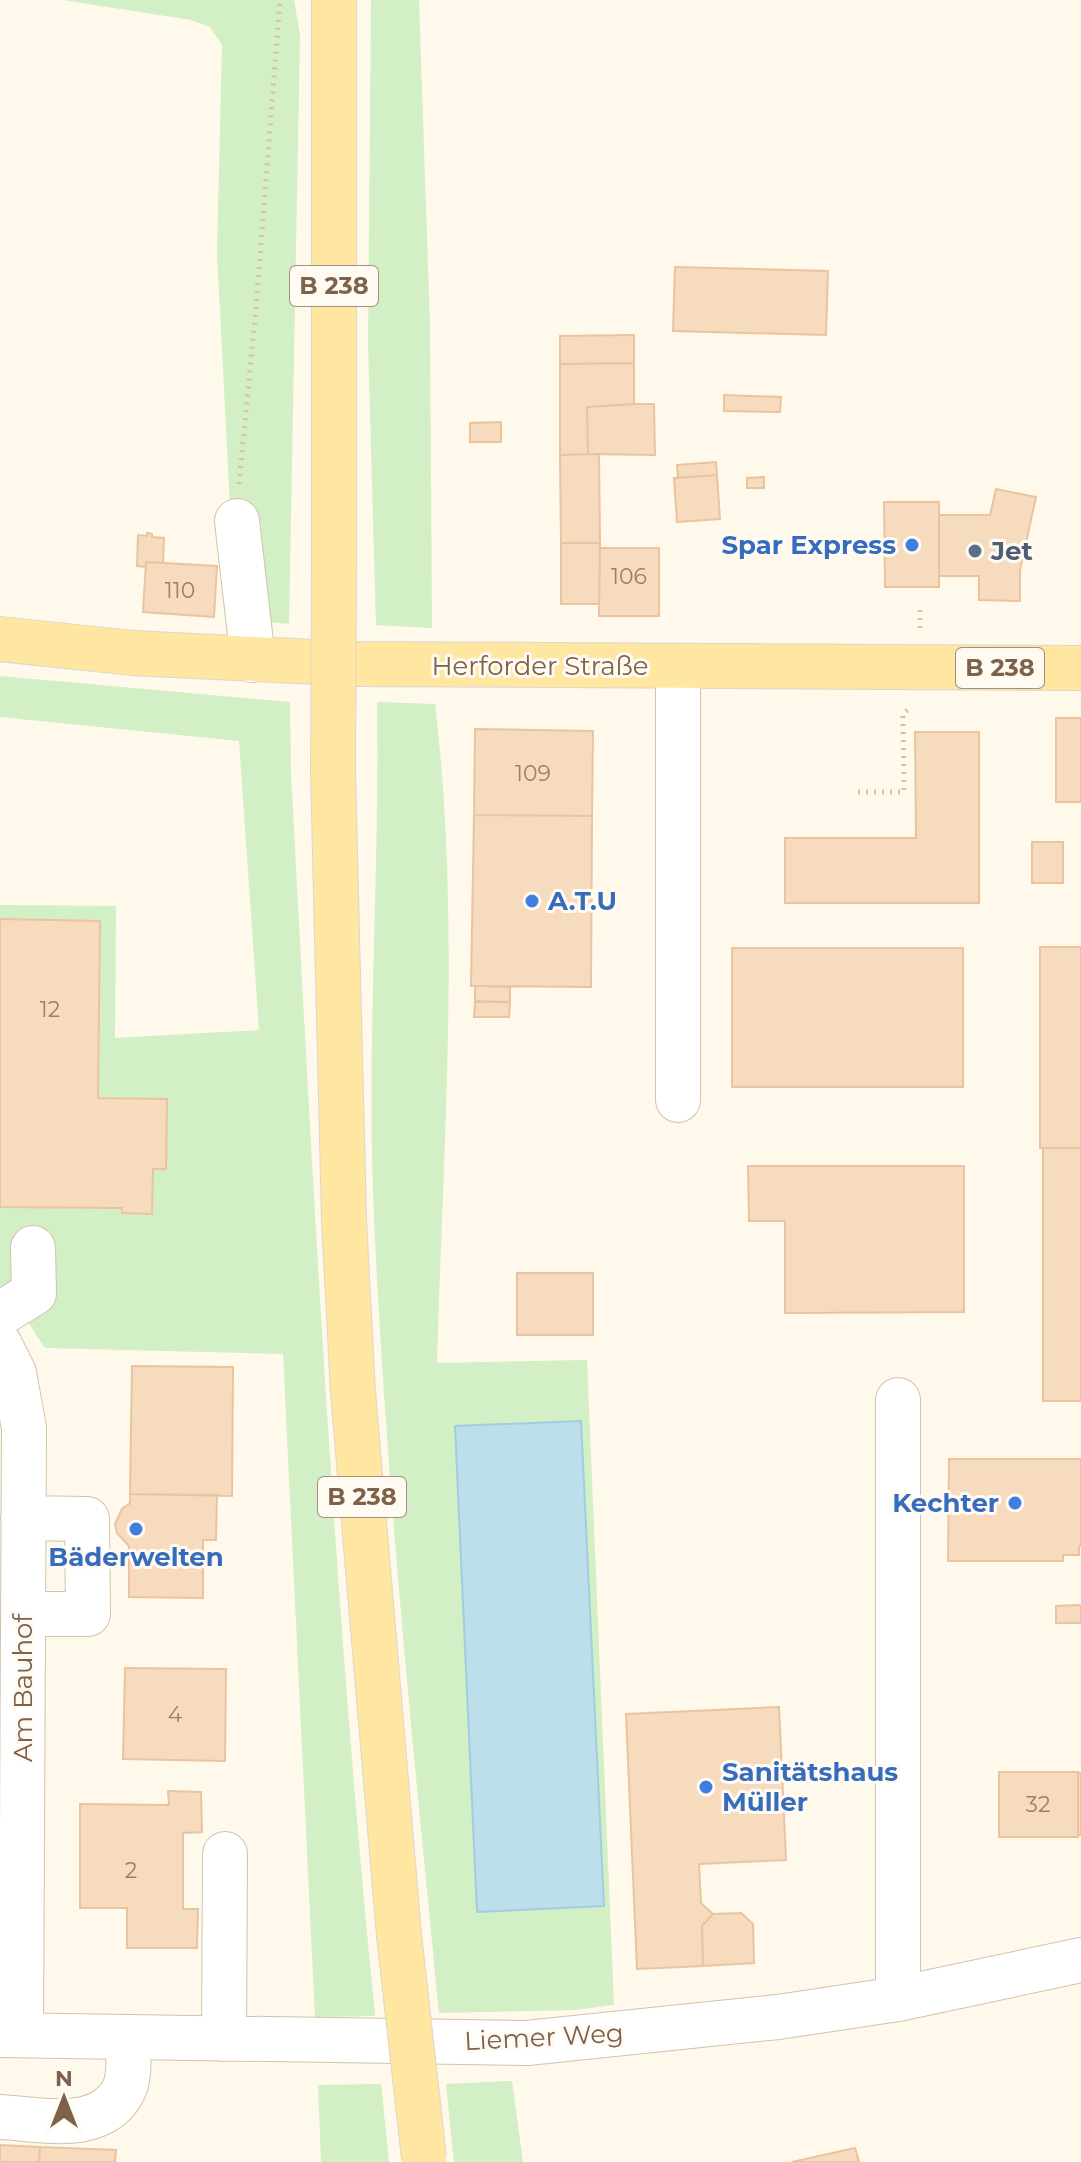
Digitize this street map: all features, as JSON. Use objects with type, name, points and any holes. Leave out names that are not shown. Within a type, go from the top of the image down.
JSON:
[{"type":"main road","name":"B 238","points":[[333,4],[333,772],[344,1220],[353,1392],[399,1935],[424,2160]]},
{"type":"main road","name":"Herforder Straße","points":[[0,639],[121,652],[356,664],[1081,668]]},
{"type":"street","points":[[237,521],[253,660]]},
{"type":"street","points":[[678,666],[678,1100]]},
{"type":"street","points":[[0,1314],[34,1293],[33,1248]]},
{"type":"street","name":"Am Bauhof","points":[[0,1345],[14,1373],[24,1428],[23,1614],[11,1672],[10,2035]]},
{"type":"street","points":[[898,1400],[898,1999]]},
{"type":"street","points":[[23,1518],[87,1519],[88,1614],[23,1614]]},
{"type":"street","points":[[224,2039],[225,1854]]},
{"type":"street","name":"Liemer Weg","points":[[10,2035],[527,2043],[778,2017],[898,1999],[1081,1960]]},
{"type":"street","points":[[0,2117],[84,2121],[111,2109],[126,2085],[129,2037]]},
{"type":"path","points":[[237,521],[280,0]]},
{"type":"path","points":[[858,792],[904,792],[903,714],[919,700],[920,607]]},
{"type":"green space","points":[[63,0],[294,0],[300,35],[289,624],[257,621],[230,506],[217,253],[222,45],[210,27],[191,20]]},
{"type":"green space","points":[[371,0],[419,0],[430,326],[432,628],[376,625],[368,343]]},
{"type":"green space","points":[[0,676],[290,702],[291,773],[326,1395],[348,1705],[375,2016],[315,2017],[283,1354],[45,1348],[11,1297],[0,1290],[0,905],[116,906],[115,1038],[259,1030],[239,741],[0,717]]},
{"type":"green space","points":[[377,702],[435,704],[443,785],[449,950],[437,1363],[587,1360],[614,2005],[574,2010],[439,2013],[393,1516],[374,1217],[372,1088]]},
{"type":"green space","points":[[512,2081],[523,2162],[454,2162],[446,2084]]},
{"type":"green space","points":[[381,2084],[389,2162],[321,2162],[318,2085]]},
{"type":"water","points":[[581,1421],[604,1906],[477,1912],[455,1426]]},
{"type":"building","points":[[675,267],[828,271],[826,335],[673,331]]},
{"type":"building","points":[[634,335],[634,363],[560,364],[560,336]]},
{"type":"building","points":[[634,363],[634,404],[587,407],[588,454],[560,455],[560,364]]},
{"type":"building","points":[[724,395],[781,397],[780,412],[724,411]]},
{"type":"building","points":[[654,404],[655,455],[588,454],[587,407]]},
{"type":"building","points":[[501,422],[501,442],[470,442],[470,423]]},
{"type":"building","points":[[599,454],[600,543],[561,543],[560,455]]},
{"type":"building","points":[[716,462],[717,475],[678,478],[677,465]]},
{"type":"building","points":[[717,475],[720,519],[677,522],[674,478]]},
{"type":"building","points":[[764,477],[764,488],[747,488],[747,478]]},
{"type":"building","points":[[996,489],[1036,497],[1020,570],[1020,601],[979,600],[979,576],[939,576],[939,515],[990,515]]},
{"type":"building","name":"Spar Express","points":[[884,502],[939,502],[939,587],[885,587]]},
{"type":"building","points":[[147,533],[152,537],[164,538],[163,563],[146,562],[146,567],[137,566],[138,535],[147,536]]},
{"type":"building","points":[[561,543],[600,543],[599,604],[561,604]]},
{"type":"building","points":[[600,548],[659,548],[659,616],[599,616]]},
{"type":"building","points":[[146,562],[217,566],[214,617],[143,612]]},
{"type":"building","points":[[1056,718],[1081,718],[1081,802],[1056,802]]},
{"type":"building","points":[[475,729],[593,731],[592,816],[474,815]]},
{"type":"building","points":[[915,732],[979,732],[979,903],[785,903],[785,838],[916,838]]},
{"type":"building","name":"A.T.U","points":[[474,815],[592,816],[591,987],[471,986]]},
{"type":"building","points":[[1032,842],[1063,842],[1063,883],[1032,883]]},
{"type":"building","points":[[0,919],[100,921],[98,1098],[167,1099],[166,1169],[153,1169],[152,1214],[122,1213],[122,1208],[0,1207]]},
{"type":"building","points":[[1040,947],[1081,947],[1081,1148],[1040,1148]]},
{"type":"building","points":[[732,948],[963,948],[963,1087],[732,1087]]},
{"type":"building","points":[[475,986],[510,987],[510,1002],[475,1001]]},
{"type":"building","points":[[475,1002],[510,1002],[509,1017],[474,1017]]},
{"type":"building","points":[[1043,1148],[1081,1148],[1081,1401],[1043,1401]]},
{"type":"building","points":[[748,1166],[964,1166],[964,1312],[785,1313],[785,1221],[749,1221]]},
{"type":"building","points":[[517,1273],[593,1273],[593,1335],[517,1335]]},
{"type":"building","points":[[132,1366],[233,1367],[232,1496],[130,1494]]},
{"type":"building","name":"Kechter","points":[[949,1459],[1081,1459],[1079,1555],[1063,1555],[1063,1561],[948,1561]]},
{"type":"building","points":[[130,1494],[217,1495],[216,1540],[203,1540],[203,1598],[129,1597],[129,1546],[117,1533],[115,1524],[122,1509],[130,1503]]},
{"type":"building","points":[[1056,1606],[1081,1606],[1081,1623],[1056,1623]]},
{"type":"building","points":[[125,1668],[226,1669],[225,1761],[123,1759]]},
{"type":"building","name":"Sanitätshaus Müller","points":[[779,1707],[786,1860],[699,1864],[701,1903],[713,1914],[702,1926],[703,1966],[637,1969],[626,1714]]},
{"type":"building","points":[[999,1772],[1078,1772],[1078,1837],[999,1837]]},
{"type":"building","points":[[1078,1773],[1081,1773],[1081,1835],[1078,1835]]},
{"type":"building","points":[[168,1791],[201,1792],[202,1832],[183,1833],[183,1909],[198,1909],[197,1948],[127,1948],[127,1908],[80,1908],[80,1804],[169,1805]]},
{"type":"building","points":[[741,1913],[753,1924],[754,1963],[703,1966],[702,1926],[713,1914]]},
{"type":"building","points":[[0,2145],[40,2147],[39,2162],[0,2162]]},
{"type":"building","points":[[40,2147],[116,2150],[115,2162],[39,2162]]},
{"type":"building","points":[[855,2148],[859,2162],[792,2162]]},
{"type":"place","name":"Spar Express","points":[[912,545]]},
{"type":"place","name":"Jet","points":[[975,551]]},
{"type":"place","name":"A.T.U","points":[[532,901]]},
{"type":"place","name":"Kechter","points":[[1015,1503]]},
{"type":"place","name":"Bäderwelten","points":[[136,1529]]},
{"type":"place","name":"Sanitätshaus Müller","points":[[706,1787]]}]
